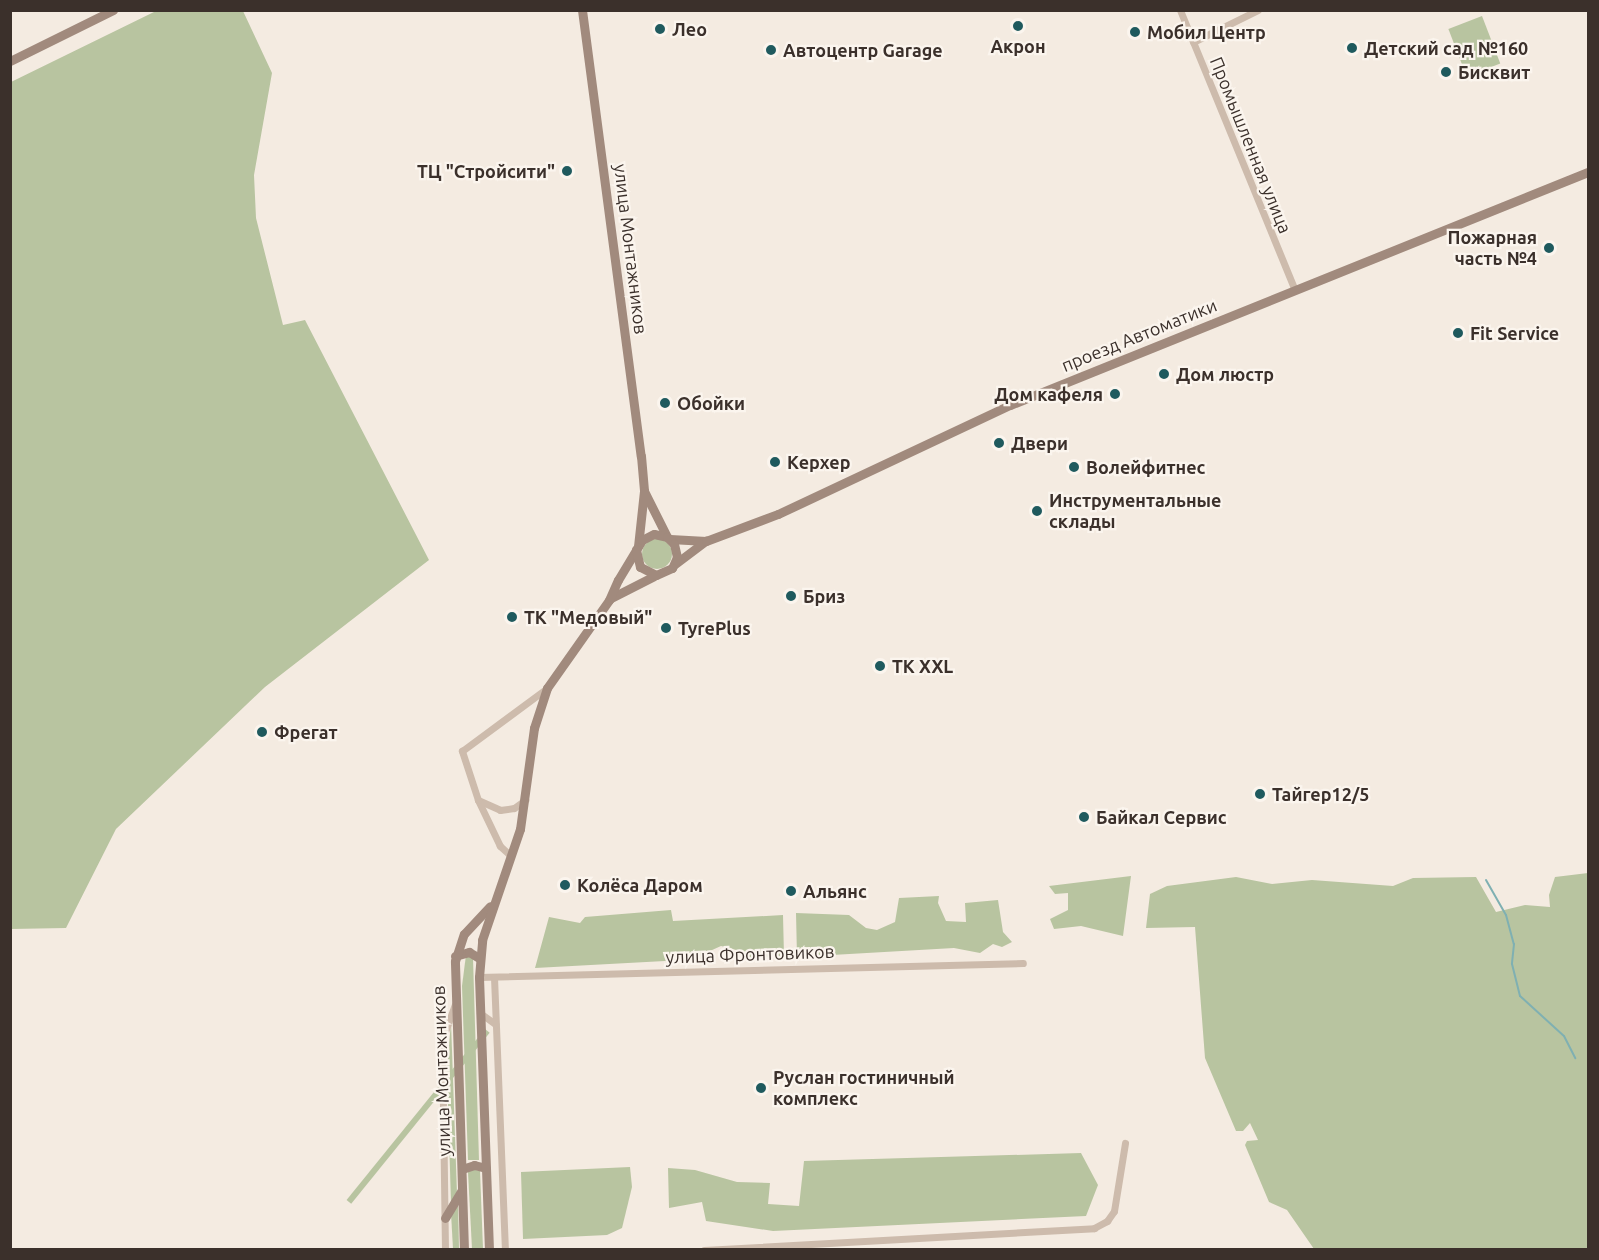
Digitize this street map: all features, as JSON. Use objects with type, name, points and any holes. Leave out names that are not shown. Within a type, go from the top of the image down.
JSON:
[{"type":"main road","points":[[10,61],[113,10]]},
{"type":"main road","name":"улица Монтажников","points":[[489,1250],[479,958],[492,904],[511,856],[526,800],[534,728],[547,688],[609,600],[637,547],[644,491],[582,10]]},
{"type":"main road","name":"проезд Автоматики","points":[[675,564],[706,541],[778,514],[1071,380],[1588,172]]},
{"type":"main road","name":"улица Монтажников","points":[[644,491],[669,538]]},
{"type":"main road","points":[[654,534],[669,538],[677,550],[675,564],[667,572],[656,575],[640,567],[637,547],[654,534]]},
{"type":"main road","name":"проезд Автоматики","points":[[669,538],[706,541]]},
{"type":"main road","name":"улица Монтажников","points":[[609,600],[625,588],[656,575]]},
{"type":"main road","name":"улица Монтажников","points":[[464,1250],[454,1004],[455,956],[464,934],[492,904]]},
{"type":"main road","points":[[455,956],[469,952],[479,958]]},
{"type":"main road","points":[[462,1169],[474,1165],[486,1168]]},
{"type":"main road","points":[[445,1218],[462,1190]]},
{"type":"street","name":"Промышленная улица","points":[[1180,10],[1295,290]]},
{"type":"street","points":[[1193,42],[1258,10]]},
{"type":"street","points":[[511,856],[500,846],[478,800],[462,751],[547,688]]},
{"type":"street","points":[[478,800],[500,810],[514,808],[526,800]]},
{"type":"street","name":"улица Фронтовиков","points":[[478,977],[1023,963]]},
{"type":"street","points":[[494,977],[505,1250]]},
{"type":"street","points":[[445,1250],[442,1040],[454,1004]]},
{"type":"street","points":[[480,1013],[495,1024]]},
{"type":"street","points":[[704,1250],[1094,1228],[1107,1221],[1114,1210],[1125,1143]]},
{"type":"green space","points":[[156,11],[243,11],[272,73],[254,175],[256,218],[283,325],[305,320],[429,560],[265,687],[116,829],[66,928],[11,929],[11,82]]},
{"type":"green space","points":[[1482,16],[1500,64],[1467,77],[1448,29]]},
{"type":"green space","points":[[657,539],[668,543],[672,554],[668,565],[657,569],[646,565],[642,554],[646,543]]},
{"type":"green space","points":[[1588,873],[1588,1249],[1314,1249],[1287,1210],[1269,1202],[1245,1145],[1247,1141],[1258,1140],[1250,1123],[1243,1131],[1236,1131],[1205,1058],[1195,927],[1146,928],[1150,894],[1167,886],[1236,877],[1272,884],[1312,880],[1393,886],[1413,878],[1476,877],[1496,912],[1525,905],[1550,907],[1549,895],[1555,877]]},
{"type":"green space","points":[[1131,876],[1123,936],[1081,926],[1054,929],[1050,919],[1068,910],[1068,893],[1055,894],[1049,886]]},
{"type":"green space","points":[[939,896],[938,903],[946,921],[966,922],[965,903],[998,900],[1003,932],[1012,942],[1002,947],[993,944],[980,953],[954,948],[797,957],[796,913],[849,915],[866,928],[877,930],[895,922],[899,898]]},
{"type":"green space","points":[[671,910],[673,921],[783,915],[784,956],[744,958],[744,952],[721,946],[701,955],[702,959],[535,968],[549,917],[580,923],[585,917]]},
{"type":"green space","points":[[466,955],[473,958],[479,1160],[468,1160],[462,986]]},
{"type":"green space","points":[[451,1022],[457,1194],[451,1203],[447,1070]]},
{"type":"green space","points":[[485,1029],[490,1033],[351,1204],[347,1200]]},
{"type":"green space","points":[[1081,1153],[1098,1185],[1086,1216],[773,1231],[706,1221],[702,1202],[669,1208],[668,1168],[695,1170],[737,1182],[770,1183],[768,1204],[799,1206],[804,1161]]},
{"type":"green space","points":[[630,1167],[632,1187],[622,1228],[607,1235],[523,1239],[521,1172]]},
{"type":"green space","points":[[472,1169],[480,1171],[483,1249],[472,1249],[468,1172]]},
{"type":"green space","points":[[458,1202],[459,1249],[453,1249],[451,1213]]},
{"type":"waterway","points":[[1486,880],[1506,915],[1514,944],[1512,964],[1520,996],[1564,1036],[1575,1058]]},
{"type":"place","name":"Акрон","points":[[1018,26]]},
{"type":"place","name":"Лео","points":[[660,29]]},
{"type":"place","name":"Мобил Центр","points":[[1135,32]]},
{"type":"place","name":"Детский сад №160","points":[[1352,48]]},
{"type":"place","name":"Автоцентр Garage","points":[[771,50]]},
{"type":"place","name":"Бисквит","points":[[1446,72]]},
{"type":"place","name":"ТЦ \"Стройсити\"","points":[[567,171]]},
{"type":"place","name":"Пожарная часть №4","points":[[1549,248]]},
{"type":"place","name":"Fit Service","points":[[1458,333]]},
{"type":"place","name":"Дом люстр","points":[[1164,374]]},
{"type":"place","name":"Дом кафеля","points":[[1115,394]]},
{"type":"place","name":"Обойки","points":[[665,403]]},
{"type":"place","name":"Двери","points":[[999,443]]},
{"type":"place","name":"Керхер","points":[[775,462]]},
{"type":"place","name":"Волейфитнес","points":[[1074,467]]},
{"type":"place","name":"Инструментальные склады","points":[[1037,511]]},
{"type":"place","name":"Бриз","points":[[791,596]]},
{"type":"place","name":"ТК \"Медовый\"","points":[[512,617]]},
{"type":"place","name":"TyrePlus","points":[[666,628]]},
{"type":"place","name":"ТК XXL","points":[[880,666]]},
{"type":"place","name":"Фрегат","points":[[262,732]]},
{"type":"place","name":"Тайгер12/5","points":[[1260,794]]},
{"type":"place","name":"Байкал Сервис","points":[[1084,817]]},
{"type":"place","name":"Колёса Даром","points":[[565,885]]},
{"type":"place","name":"Альянс","points":[[791,891]]},
{"type":"place","name":"Руслан гостиничный комплекс","points":[[761,1088]]}]
